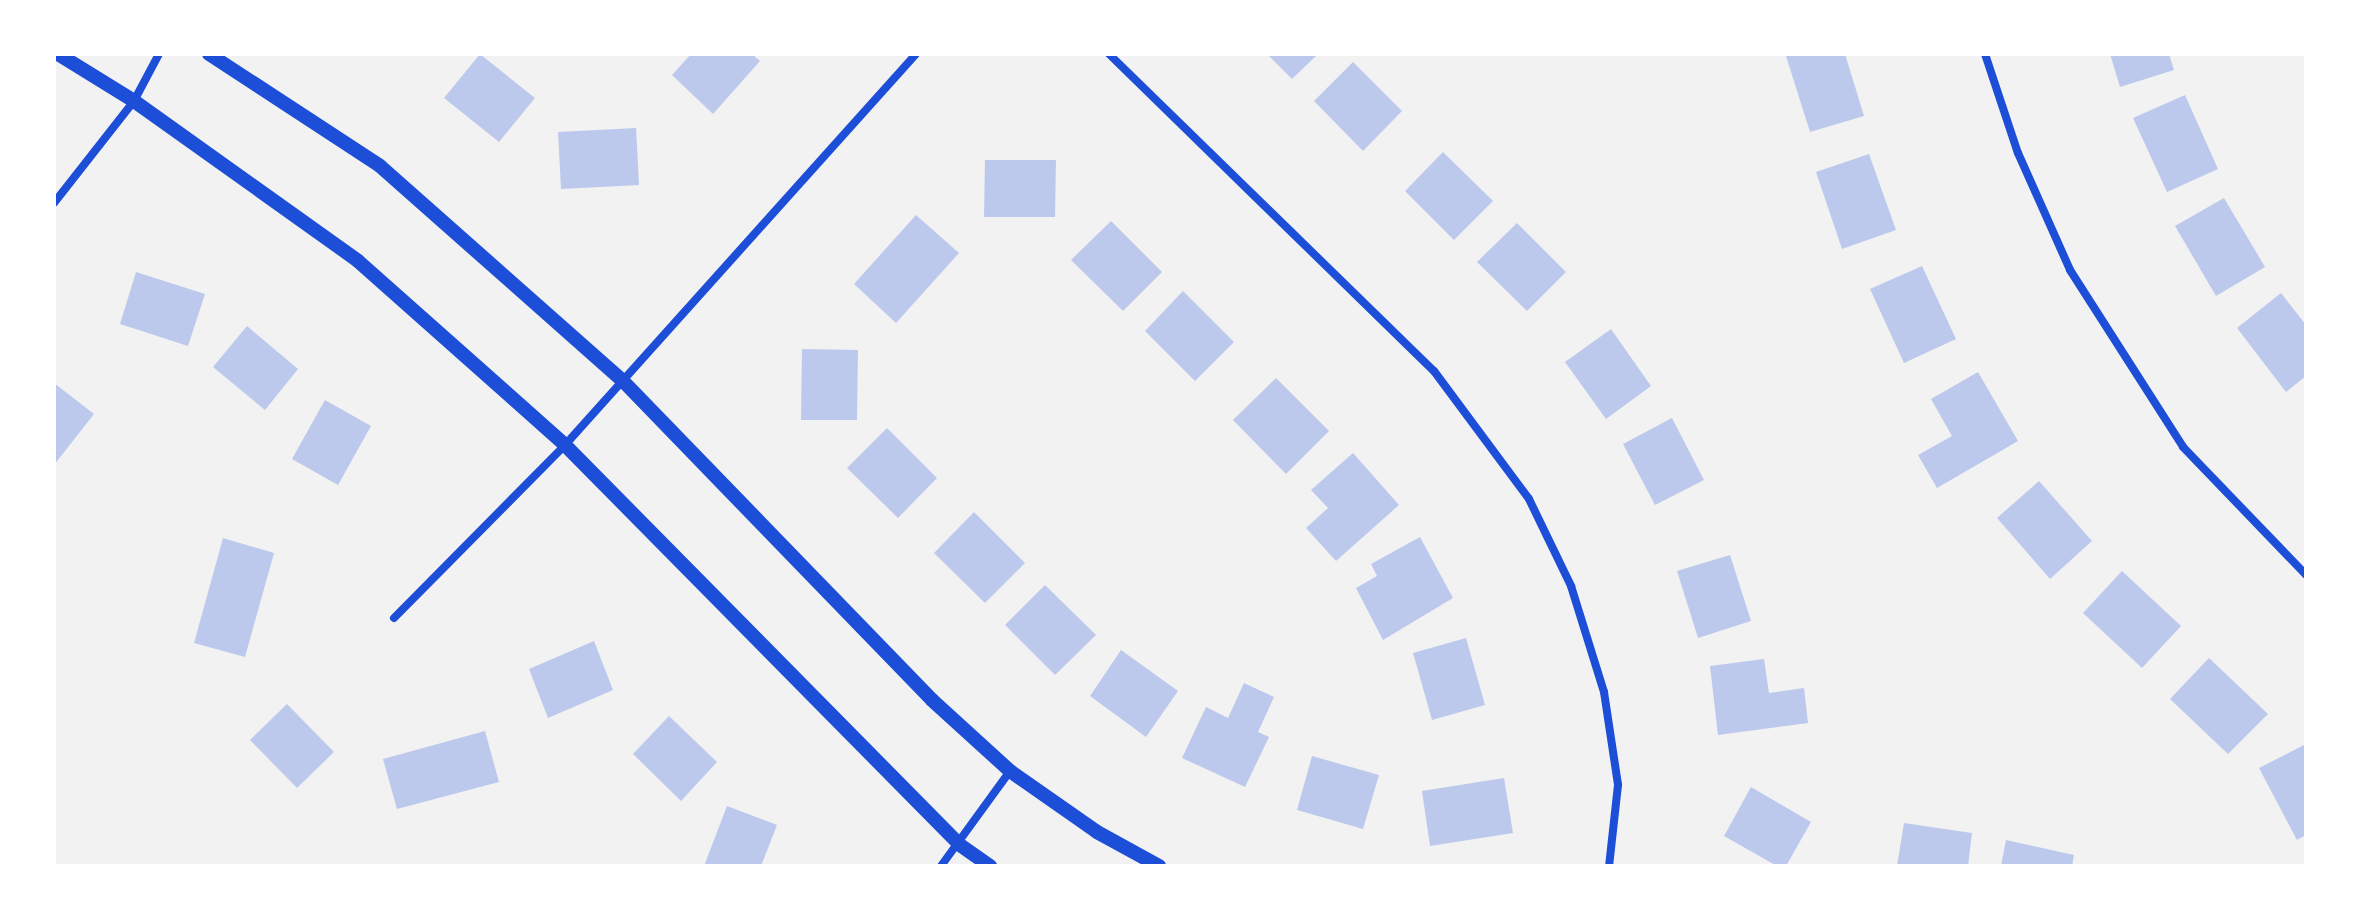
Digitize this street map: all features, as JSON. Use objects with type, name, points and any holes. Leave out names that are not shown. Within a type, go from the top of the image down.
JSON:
[{"type":"street","points":[[58,54],[134,101],[358,261],[565,445],[960,845],[990,866]]},
{"type":"street","points":[[54,203],[134,101],[159,54]]},
{"type":"street","points":[[209,54],[380,166],[623,381],[932,700],[1010,771],[1097,832],[1159,866]]},
{"type":"street","points":[[394,618],[565,445],[916,54]]},
{"type":"street","points":[[1109,54],[1434,371],[1529,499],[1571,586],[1604,692],[1618,785],[1609,866]]},
{"type":"street","points":[[1985,54],[2018,153],[2070,270],[2183,447],[2306,575]]},
{"type":"street","points":[[941,866],[960,845],[1010,771]]},
{"type":"building","points":[[480,54],[535,98],[499,142],[444,98]]},
{"type":"building","points":[[691,54],[752,54],[760,61],[713,114],[672,75]]},
{"type":"building","points":[[1267,54],[1318,54],[1292,79]]},
{"type":"building","points":[[1845,54],[1864,116],[1810,132],[1786,56]]},
{"type":"building","points":[[2110,54],[2169,54],[2174,70],[2120,87]]},
{"type":"building","points":[[1353,62],[1402,111],[1363,151],[1314,101]]},
{"type":"building","points":[[2185,95],[2218,169],[2167,192],[2133,118]]},
{"type":"building","points":[[636,128],[639,185],[561,189],[558,132]]},
{"type":"building","points":[[1443,152],[1493,201],[1454,240],[1405,191]]},
{"type":"building","points":[[1869,154],[1896,230],[1842,249],[1816,172]]},
{"type":"building","points":[[985,160],[1056,160],[1055,217],[984,217]]},
{"type":"building","points":[[2224,198],[2265,267],[2216,296],[2175,226]]},
{"type":"building","points":[[916,215],[959,253],[896,323],[854,284]]},
{"type":"building","points":[[1111,221],[1162,272],[1123,311],[1071,260]]},
{"type":"building","points":[[1517,223],[1566,272],[1527,311],[1477,262]]},
{"type":"building","points":[[1922,266],[1956,339],[1904,363],[1870,289]]},
{"type":"building","points":[[136,272],[205,294],[188,346],[120,324]]},
{"type":"building","points":[[1183,291],[1234,342],[1195,381],[1145,331]]},
{"type":"building","points":[[2281,293],[2306,325],[2306,376],[2286,392],[2237,328]]},
{"type":"building","points":[[247,326],[298,369],[265,410],[213,367]]},
{"type":"building","points":[[1611,329],[1651,386],[1606,419],[1565,362]]},
{"type":"building","points":[[802,349],[858,350],[857,420],[801,420]]},
{"type":"building","points":[[1978,372],[2018,441],[1937,488],[1918,455],[1952,436],[1931,399]]},
{"type":"building","points":[[1276,378],[1329,431],[1286,474],[1233,420]]},
{"type":"building","points":[[54,383],[94,414],[54,465]]},
{"type":"building","points":[[325,400],[371,426],[338,485],[292,459]]},
{"type":"building","points":[[1672,418],[1704,480],[1655,505],[1623,444]]},
{"type":"building","points":[[887,428],[937,478],[898,518],[847,468]]},
{"type":"building","points":[[1353,453],[1399,505],[1336,561],[1306,528],[1328,508],[1311,490]]},
{"type":"building","points":[[2039,481],[2092,541],[2050,579],[1997,518]]},
{"type":"building","points":[[974,512],[1025,563],[985,603],[934,553]]},
{"type":"building","points":[[1420,537],[1453,598],[1383,640],[1356,588],[1377,576],[1371,564]]},
{"type":"building","points":[[223,538],[274,553],[245,657],[194,643]]},
{"type":"building","points":[[1730,555],[1751,621],[1698,638],[1677,571]]},
{"type":"building","points":[[2122,571],[2181,626],[2142,668],[2083,613]]},
{"type":"building","points":[[1045,585],[1096,635],[1055,675],[1005,625]]},
{"type":"building","points":[[1466,638],[1485,705],[1432,720],[1413,653]]},
{"type":"building","points":[[594,641],[613,690],[548,718],[529,669]]},
{"type":"building","points":[[1121,650],[1178,691],[1146,737],[1090,696]]},
{"type":"building","points":[[2209,658],[2268,714],[2228,754],[2170,699]]},
{"type":"building","points":[[1764,659],[1769,693],[1804,688],[1808,723],[1718,735],[1710,666]]},
{"type":"building","points":[[1244,683],[1274,697],[1258,732],[1269,737],[1245,787],[1182,758],[1206,707],[1228,718]]},
{"type":"building","points":[[287,704],[334,752],[297,788],[250,740]]},
{"type":"building","points":[[669,716],[717,762],[681,801],[633,754]]},
{"type":"building","points":[[485,731],[499,782],[397,809],[383,759]]},
{"type":"building","points":[[2306,744],[2306,835],[2297,840],[2259,768]]},
{"type":"building","points":[[1312,756],[1379,775],[1363,829],[1297,810]]},
{"type":"building","points":[[1504,778],[1513,833],[1430,846],[1422,791]]},
{"type":"building","points":[[1751,787],[1811,822],[1786,866],[1777,866],[1724,836]]},
{"type":"building","points":[[727,806],[777,825],[761,866],[704,866]]},
{"type":"building","points":[[1904,823],[1972,833],[1968,866],[1897,866]]},
{"type":"building","points":[[2006,840],[2074,855],[2072,866],[2001,866]]}]
